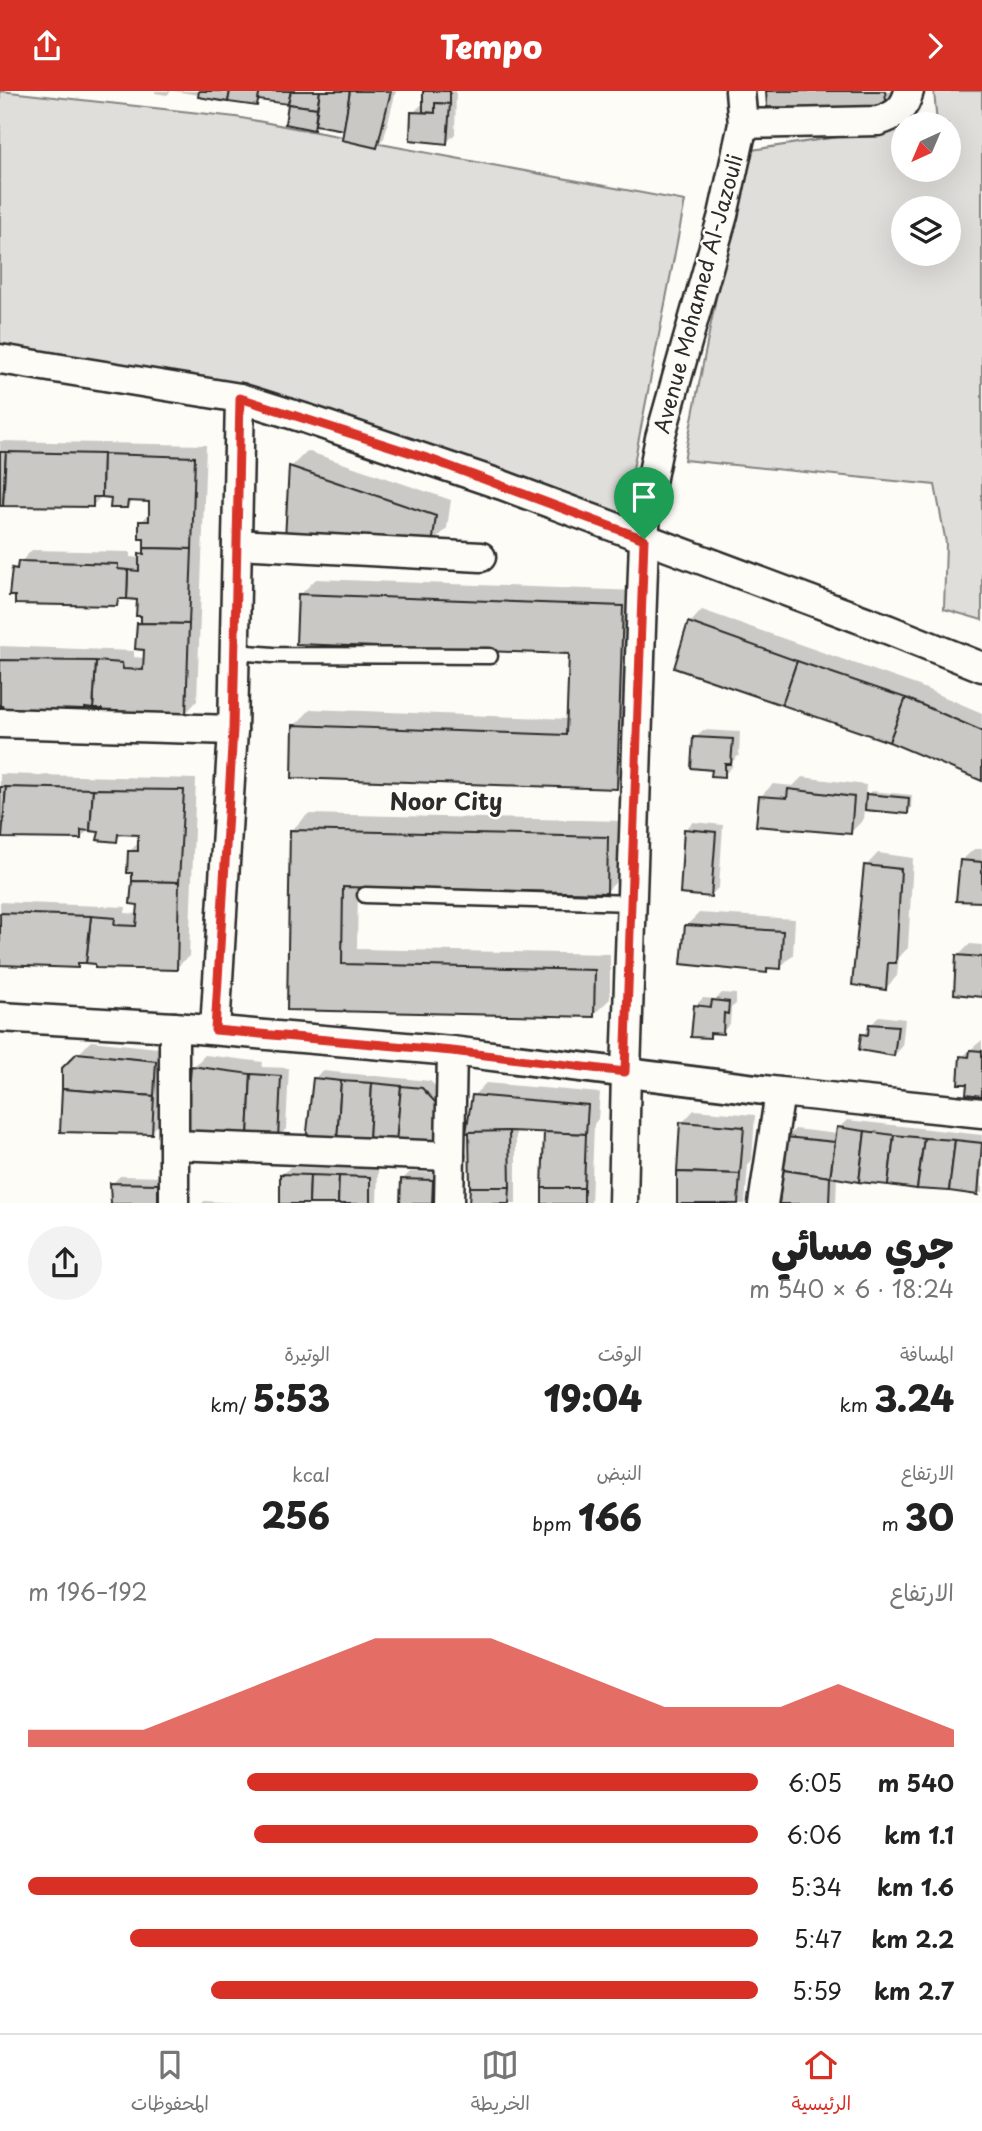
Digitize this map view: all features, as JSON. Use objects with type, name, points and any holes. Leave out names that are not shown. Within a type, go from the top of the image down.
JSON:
[{"type":"street","name":"Avenue Mohamed Al-Jazouli","points":[[623,1203],[625,1072],[644,539],[660,438],[720,227],[743,124],[740,91]]},
{"type":"street","points":[[743,124],[878,121],[899,111],[906,103],[909,91]]},
{"type":"street","points":[[0,359],[240,398],[430,459],[851,615],[982,667]]},
{"type":"street","points":[[215,1030],[233,730],[240,398]]},
{"type":"street","points":[[237,544],[481,557]]},
{"type":"street","points":[[0,723],[233,730]]},
{"type":"street","points":[[0,1017],[215,1030],[452,1051],[780,1092],[982,1113]]},
{"type":"street","points":[[174,1027],[174,1203]]},
{"type":"street","points":[[449,1203],[452,1051]]},
{"type":"street","points":[[763,1203],[780,1092]]},
{"type":"street","points":[[174,1145],[450,1156]]},
{"type":"lane","points":[[235,652],[272,655],[489,656]]},
{"type":"lane","points":[[365,895],[632,904]]},
{"type":"shaded area","points":[[0,91],[236,117],[685,201],[623,520],[252,398],[0,348]]},
{"type":"shaded area","points":[[934,91],[982,91],[982,620],[944,609],[946,543],[935,485],[684,460],[745,151],[891,129],[891,182],[961,182],[961,112],[936,112]]},
{"type":"building","points":[[199,91],[230,91],[228,102],[198,97]]},
{"type":"building","points":[[230,91],[260,91],[257,106],[228,102]]},
{"type":"building","points":[[260,91],[291,91],[288,104],[258,100]]},
{"type":"building","points":[[291,91],[320,91],[317,108],[288,104]]},
{"type":"building","points":[[320,91],[350,91],[344,130],[315,125]]},
{"type":"building","points":[[350,91],[391,91],[377,148],[342,140]]},
{"type":"building","points":[[423,91],[450,91],[450,104],[435,103],[435,113],[423,112]]},
{"type":"building","points":[[766,91],[885,91],[887,110],[767,107]]},
{"type":"building","points":[[435,103],[450,104],[447,144],[410,140],[411,112],[435,113]]},
{"type":"building","points":[[288,104],[317,108],[314,130],[285,124]]},
{"type":"building","points":[[0,452],[6,452],[3,506],[0,506]]},
{"type":"building","points":[[6,452],[103,454],[102,497],[93,497],[93,507],[3,506]]},
{"type":"building","points":[[103,454],[195,457],[192,549],[144,548],[144,539],[139,539],[139,521],[149,521],[149,502],[128,501],[127,508],[110,508],[111,498],[102,497]]},
{"type":"building","points":[[289,466],[436,516],[432,546],[285,539]]},
{"type":"building","points":[[144,548],[192,549],[189,624],[141,623],[141,616],[136,616],[137,600],[127,599],[128,570],[139,571],[139,553],[144,554]]},
{"type":"building","points":[[18,561],[118,564],[118,569],[128,570],[127,599],[118,599],[117,606],[15,604],[15,596],[9,596],[12,568],[17,569]]},
{"type":"building","points":[[298,594],[623,606],[617,789],[292,778],[293,725],[566,735],[569,654],[296,644]]},
{"type":"building","points":[[688,622],[797,661],[782,705],[674,668]]},
{"type":"building","points":[[137,623],[189,624],[186,716],[102,714],[102,709],[93,709],[96,661],[122,663],[123,669],[143,670],[144,650],[135,649]]},
{"type":"building","points":[[0,660],[96,661],[93,709],[85,708],[85,713],[3,711],[0,706]]},
{"type":"building","points":[[797,661],[906,698],[889,742],[782,705]]},
{"type":"building","points":[[906,698],[982,731],[982,781],[889,742]]},
{"type":"building","points":[[693,737],[733,739],[731,764],[725,764],[725,777],[711,776],[712,770],[691,768]]},
{"type":"building","points":[[0,787],[6,787],[2,838],[0,838]]},
{"type":"building","points":[[6,787],[93,789],[90,831],[81,830],[81,839],[2,838]]},
{"type":"building","points":[[93,789],[184,790],[179,882],[132,881],[132,873],[127,873],[128,851],[138,851],[138,835],[118,834],[117,842],[97,840],[99,832],[90,831]]},
{"type":"building","points":[[788,789],[854,797],[851,834],[756,826],[759,796],[787,798]]},
{"type":"building","points":[[866,794],[909,798],[908,814],[865,810]]},
{"type":"building","points":[[684,829],[716,832],[711,897],[680,894]]},
{"type":"building","points":[[290,830],[608,837],[607,893],[343,887],[342,964],[595,970],[594,1017],[287,1010]]},
{"type":"building","points":[[960,860],[982,862],[982,902],[956,901]]},
{"type":"building","points":[[864,865],[901,869],[896,963],[888,963],[886,990],[852,985]]},
{"type":"building","points":[[132,881],[179,882],[177,970],[95,968],[95,964],[86,963],[91,916],[115,918],[114,925],[136,926],[138,905],[130,904]]},
{"type":"building","points":[[0,913],[91,916],[86,963],[78,963],[78,968],[0,965]]},
{"type":"building","points":[[685,925],[783,931],[781,969],[767,968],[767,973],[681,964]]},
{"type":"building","points":[[956,955],[982,957],[982,997],[954,994]]},
{"type":"building","points":[[712,1000],[729,1002],[728,1014],[724,1013],[723,1034],[710,1033],[710,1038],[691,1037],[694,1005],[711,1007]]},
{"type":"building","points":[[869,1024],[898,1026],[894,1056],[859,1050],[861,1034],[868,1035]]},
{"type":"building","points":[[970,1050],[982,1051],[982,1096],[966,1094],[967,1084],[958,1084],[960,1056],[969,1057]]},
{"type":"building","points":[[77,1053],[156,1061],[154,1096],[62,1089],[62,1068]]},
{"type":"building","points":[[191,1066],[251,1074],[248,1137],[186,1134]]},
{"type":"building","points":[[251,1074],[281,1076],[278,1139],[248,1137]]},
{"type":"building","points":[[313,1078],[341,1081],[337,1142],[306,1141]]},
{"type":"building","points":[[341,1081],[372,1083],[369,1142],[337,1142]]},
{"type":"building","points":[[372,1083],[401,1086],[396,1144],[369,1142]]},
{"type":"building","points":[[401,1086],[422,1088],[438,1105],[436,1144],[396,1144]]},
{"type":"building","points":[[62,1089],[154,1096],[152,1134],[60,1132]]},
{"type":"building","points":[[472,1095],[588,1105],[586,1134],[509,1131],[466,1133]]},
{"type":"building","points":[[680,1122],[744,1127],[740,1174],[677,1172]]},
{"type":"building","points":[[837,1127],[865,1131],[859,1182],[830,1177]]},
{"type":"building","points":[[509,1131],[510,1187],[470,1187],[469,1132]]},
{"type":"building","points":[[865,1131],[894,1135],[888,1185],[859,1182]]},
{"type":"building","points":[[544,1132],[586,1134],[584,1188],[542,1188]]},
{"type":"building","points":[[894,1135],[924,1138],[917,1189],[888,1185]]},
{"type":"building","points":[[785,1137],[835,1142],[830,1177],[783,1170]]},
{"type":"building","points":[[924,1138],[955,1140],[949,1191],[917,1189]]},
{"type":"building","points":[[955,1140],[982,1143],[978,1195],[949,1191]]},
{"type":"building","points":[[783,1170],[830,1177],[829,1203],[779,1203]]},
{"type":"building","points":[[677,1172],[740,1174],[738,1203],[677,1203]]},
{"type":"building","points":[[280,1174],[310,1175],[309,1203],[280,1203]]},
{"type":"building","points":[[310,1175],[339,1176],[338,1203],[309,1203]]},
{"type":"building","points":[[339,1176],[370,1177],[370,1203],[338,1203]]},
{"type":"building","points":[[401,1179],[433,1180],[432,1203],[400,1203]]},
{"type":"building","points":[[110,1183],[158,1184],[158,1203],[111,1203]]},
{"type":"building","points":[[470,1187],[510,1187],[509,1203],[469,1203]]},
{"type":"building","points":[[542,1188],[584,1188],[584,1203],[542,1203]]},
{"type":"district","name":"Noor City","points":[[446,802]]},
{"type":"route","points":[[240,398],[430,459],[644,539],[625,1072],[452,1051],[215,1030],[233,730],[240,398]]}]
